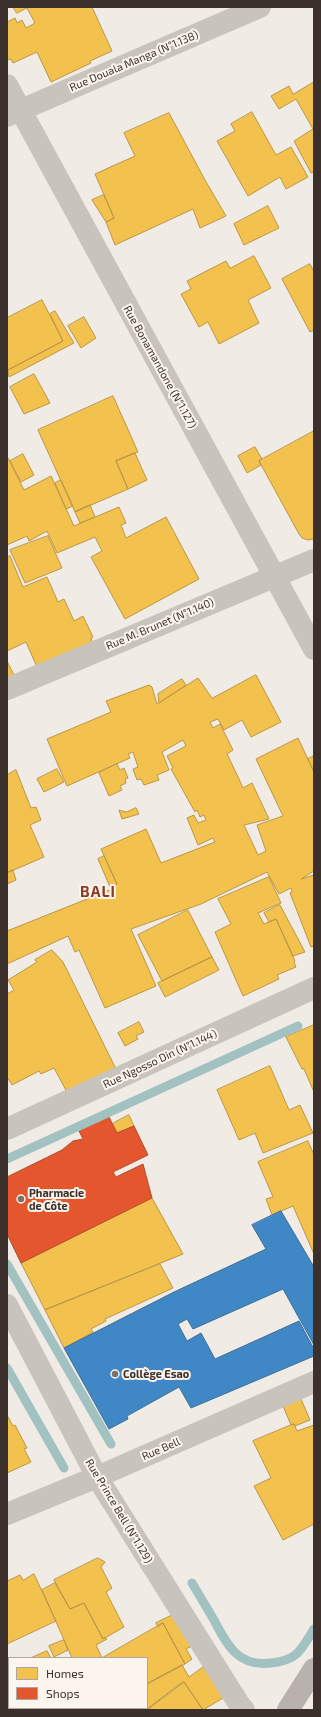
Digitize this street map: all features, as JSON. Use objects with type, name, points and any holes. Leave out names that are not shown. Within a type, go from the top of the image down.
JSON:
[{"type":"main road","points":[[288,1710],[314,1670]]},
{"type":"street","name":"Rue Douala Manga (N°1.138)","points":[[14,113],[260,7]]},
{"type":"street","name":"Rue Bonamandone (N°1.127)","points":[[7,84],[14,113],[314,649]]},
{"type":"street","name":"Rue M. Brunet (N°1.140)","points":[[7,689],[314,560]]},
{"type":"street","name":"Rue Ngosso Din (N°1.144)","points":[[7,1129],[314,988]]},
{"type":"street","name":"Rue Prince Bell (N°1.129)","points":[[7,1305],[97,1477],[244,1710]]},
{"type":"street","name":"Rue Bell","points":[[7,1514],[97,1477],[314,1382]]},
{"type":"building: Homes","points":[[13,7],[92,7],[112,51],[51,82],[37,52],[13,63],[11,59],[7,60],[7,22],[15,18],[17,23],[22,20],[26,28],[35,23],[27,8],[17,13]]},
{"type":"building: Homes","points":[[314,82],[314,172],[311,173],[294,141],[313,129],[296,99],[279,109],[271,96],[289,86],[293,94]]},
{"type":"building: Homes","points":[[252,112],[276,155],[291,147],[308,177],[286,189],[280,177],[248,196],[217,141],[235,131],[231,124]]},
{"type":"building: Homes","points":[[169,113],[226,216],[200,228],[193,209],[115,245],[106,222],[114,218],[95,174],[135,156],[124,133]]},
{"type":"building: Homes","points":[[104,195],[114,218],[106,222],[92,200]]},
{"type":"building: Homes","points":[[268,206],[279,228],[244,245],[234,224]]},
{"type":"building: Homes","points":[[254,256],[271,288],[248,300],[259,323],[219,344],[208,322],[199,327],[181,294],[191,289],[187,281],[226,261],[230,268]]},
{"type":"building: Homes","points":[[310,264],[314,272],[314,330],[310,332],[282,279]]},
{"type":"building: Homes","points":[[42,300],[63,341],[8,370],[7,318]]},
{"type":"building: Homes","points":[[55,311],[74,343],[9,377],[7,368],[8,370],[63,341],[50,314]]},
{"type":"building: Homes","points":[[84,317],[96,338],[81,348],[68,326]]},
{"type":"building: Homes","points":[[34,374],[50,403],[24,414],[10,387]]},
{"type":"building: Homes","points":[[113,396],[138,452],[116,461],[128,489],[75,512],[38,430]]},
{"type":"building: Homes","points":[[314,431],[314,539],[308,540],[302,538],[299,534],[259,461]]},
{"type":"building: Homes","points":[[255,447],[262,459],[259,461],[261,465],[247,473],[238,456]]},
{"type":"building: Homes","points":[[135,453],[147,480],[128,489],[116,461]]},
{"type":"building: Homes","points":[[23,454],[34,475],[21,482],[10,461]]},
{"type":"building: Homes","points":[[7,456],[24,490],[51,476],[74,526],[119,507],[126,523],[121,525],[126,538],[166,517],[199,579],[125,619],[91,557],[102,551],[95,537],[57,553],[47,531],[29,541],[27,536],[7,545]]},
{"type":"building: Homes","points":[[61,480],[73,506],[66,509],[55,483]]},
{"type":"building: Homes","points":[[90,505],[95,517],[80,523],[75,512]]},
{"type":"building: Homes","points":[[48,536],[62,568],[25,583],[10,550]]},
{"type":"building: Homes","points":[[10,556],[23,587],[47,577],[58,602],[64,599],[74,621],[83,616],[93,637],[91,638],[93,645],[37,667],[26,642],[7,651],[7,557]]},
{"type":"building: Homes","points":[[7,661],[14,675],[7,678]]},
{"type":"building: Homes","points":[[256,675],[281,722],[251,737],[242,720],[224,730],[218,719],[210,722],[213,728],[220,724],[233,750],[227,754],[243,788],[252,783],[269,819],[244,825],[258,855],[266,851],[257,825],[283,816],[256,759],[298,738],[314,772],[314,871],[301,879],[314,875],[314,946],[311,947],[290,893],[292,892],[291,888],[279,894],[267,872],[201,904],[131,929],[156,986],[105,1008],[79,950],[75,952],[68,936],[7,964],[7,931],[112,889],[110,887],[117,884],[101,849],[146,829],[161,863],[215,842],[213,838],[198,845],[187,818],[194,815],[198,823],[206,820],[204,815],[200,817],[197,810],[195,812],[171,769],[173,768],[167,756],[186,746],[183,740],[162,752],[169,770],[157,775],[159,780],[144,785],[141,779],[137,780],[133,769],[138,767],[133,752],[128,754],[130,758],[67,786],[47,739],[111,712],[106,701],[149,685],[152,687],[157,704],[198,678],[212,698]]},
{"type":"building: Homes","points":[[182,679],[186,685],[159,703],[158,694]]},
{"type":"building: Homes","points":[[314,756],[314,772],[308,759]]},
{"type":"building: Homes","points":[[117,764],[120,770],[124,768],[128,778],[125,779],[126,783],[120,786],[122,790],[109,796],[99,773]]},
{"type":"building: Homes","points":[[57,769],[64,782],[44,792],[37,779]]},
{"type":"building: Homes","points":[[16,770],[31,808],[36,807],[41,820],[30,825],[44,857],[7,873],[7,775]]},
{"type":"building: Homes","points":[[136,808],[139,814],[122,819],[119,810],[126,812]]},
{"type":"building: Homes","points":[[104,856],[117,884],[110,887],[98,859]]},
{"type":"building: Homes","points":[[13,870],[16,880],[7,884],[7,873]]},
{"type":"building: Homes","points":[[269,877],[281,903],[258,913],[264,924],[276,919],[295,961],[296,967],[277,975],[279,979],[243,996],[215,932],[231,924],[218,899]]},
{"type":"building: Homes","points":[[280,905],[305,952],[293,956],[276,919],[269,922],[264,913]]},
{"type":"building: Homes","points":[[188,910],[212,957],[162,981],[138,935]]},
{"type":"building: Homes","points":[[52,950],[63,962],[116,1069],[68,1094],[54,1068],[41,1074],[39,1071],[12,1085],[7,1077],[7,994],[14,990],[8,980],[37,962],[35,960]]},
{"type":"building: Homes","points":[[212,957],[219,970],[165,997],[158,983]]},
{"type":"building: Homes","points":[[139,1022],[144,1032],[136,1036],[138,1039],[125,1046],[118,1033]]},
{"type":"building: Homes","points":[[314,1025],[314,1092],[304,1069],[302,1069],[286,1037]]},
{"type":"building: Homes","points":[[270,1066],[289,1110],[300,1105],[313,1133],[263,1153],[255,1133],[239,1140],[217,1090]]},
{"type":"building: Homes","points":[[129,1115],[134,1126],[117,1133],[112,1124]]},
{"type":"building: Homes","points":[[308,1141],[314,1155],[314,1254],[293,1206],[272,1215],[266,1199],[273,1197],[258,1162]]},
{"type":"building: Homes","points":[[152,1198],[183,1254],[45,1310],[21,1263]]},
{"type":"building: Homes","points":[[160,1264],[173,1288],[105,1319],[106,1321],[91,1329],[93,1332],[64,1348],[45,1310]]},
{"type":"building: Homes","points":[[301,1399],[310,1420],[295,1426],[294,1424],[291,1425],[283,1406]]},
{"type":"building: Homes","points":[[7,1415],[13,1426],[15,1425],[27,1448],[24,1449],[31,1462],[7,1473]]},
{"type":"building: Homes","points":[[294,1424],[297,1431],[314,1425],[314,1524],[283,1540],[254,1486],[271,1478],[253,1441]]},
{"type":"building: Homes","points":[[98,1558],[105,1562],[101,1567],[112,1588],[106,1592],[124,1627],[103,1639],[84,1603],[70,1609],[54,1580]]},
{"type":"building: Homes","points":[[34,1574],[56,1621],[7,1644],[7,1581],[20,1575],[23,1580]]},
{"type":"building: Homes","points":[[55,1583],[70,1609],[84,1603],[103,1639],[105,1637],[107,1639],[96,1645],[102,1657],[72,1657],[42,1590]]},
{"type":"building: Homes","points":[[179,1612],[192,1646],[186,1649],[192,1659],[185,1664],[163,1623],[158,1627],[156,1623]]},
{"type":"building: Homes","points":[[163,1623],[185,1664],[148,1683],[148,1657],[104,1657]]},
{"type":"building: Homes","points":[[64,1640],[68,1650],[54,1657],[49,1646]]},
{"type":"building: Homes","points":[[47,1651],[50,1657],[33,1657]]},
{"type":"building: Homes","points":[[182,1665],[189,1677],[203,1667],[215,1683],[223,1698],[203,1710],[184,1682],[147,1710],[43,1710],[148,1709],[148,1683]]},
{"type":"building: Homes","points":[[184,1682],[203,1710],[146,1710],[148,1709]]},
{"type":"building: Shops","points":[[109,1117],[117,1133],[134,1126],[148,1155],[113,1172],[116,1177],[143,1164],[152,1198],[21,1263],[7,1234],[7,1177],[62,1150],[73,1141],[83,1139],[79,1131]]},
{"type":"building: Schools","points":[[281,1211],[314,1267],[314,1345],[283,1289],[193,1329],[187,1319],[178,1324],[187,1341],[201,1333],[215,1359],[299,1321],[314,1349],[314,1356],[191,1408],[179,1387],[127,1416],[128,1419],[109,1429],[64,1348],[174,1292],[266,1249],[252,1225]]},
{"type":"waterway","points":[[7,1159],[298,1026]]},
{"type":"waterway","points":[[7,1264],[111,1444]]},
{"type":"waterway","points":[[7,1368],[64,1468]]},
{"type":"waterway","points":[[192,1583],[229,1646],[242,1658],[260,1663],[271,1663],[287,1660],[293,1657],[301,1649],[314,1629]]},
{"type":"place","name":"Pharmacie de Côte","points":[[21,1199]]},
{"type":"place","name":"Collège Esao","points":[[115,1374]]},
{"type":"district","name":"BALI","points":[[98,892]]}]
